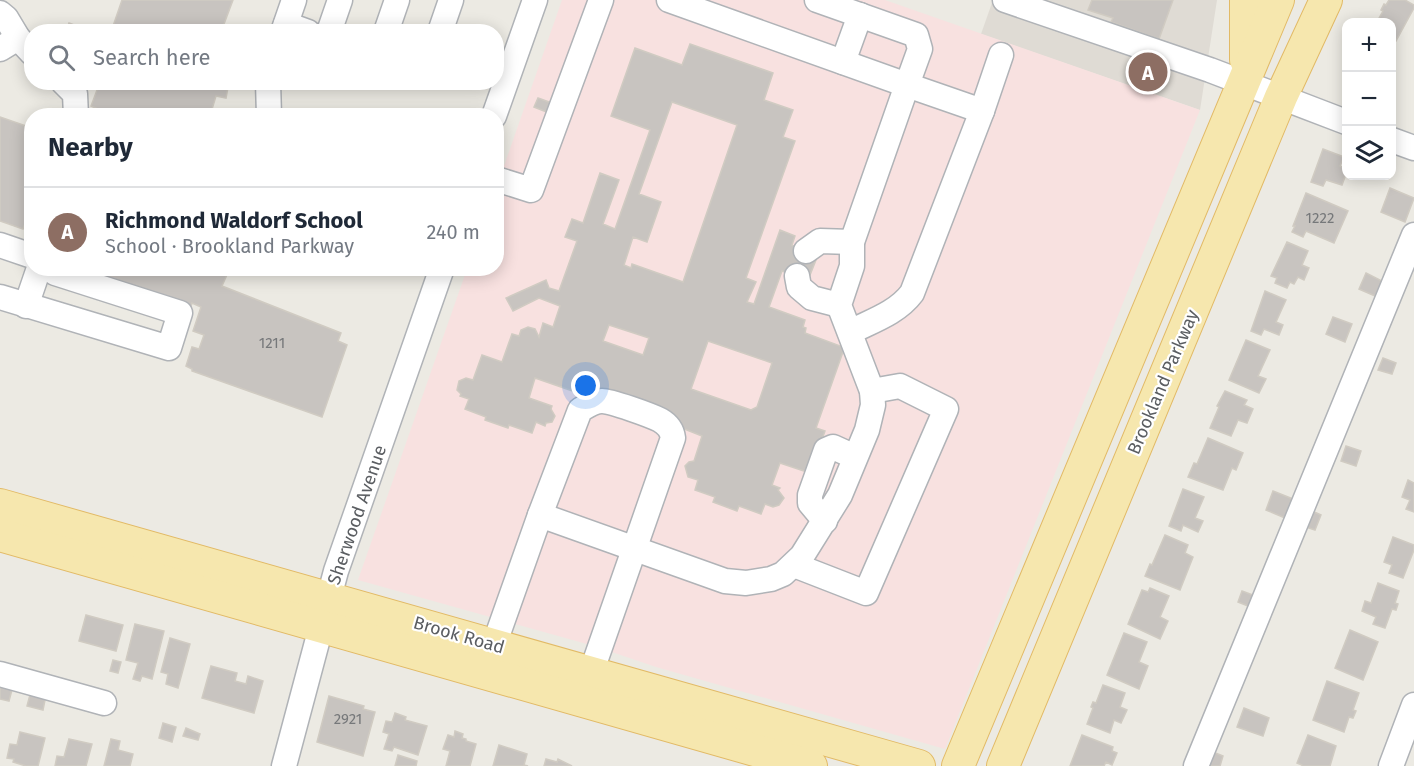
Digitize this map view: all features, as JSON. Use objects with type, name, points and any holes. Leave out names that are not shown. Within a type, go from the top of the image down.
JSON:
[{"type":"main road","points":[[1244,78],[1246,0]]},
{"type":"main road","points":[[958,766],[1278,0]]},
{"type":"main road","name":"Brookland Parkway","points":[[1003,766],[1281,97],[1326,0]]},
{"type":"main road","name":"Brook Road","points":[[0,505],[326,613],[811,766]]},
{"type":"main road","name":"Brook Road","points":[[0,535],[326,613],[494,645],[918,766]]},
{"type":"street","points":[[292,24],[294,0]]},
{"type":"street","points":[[332,24],[340,0]]},
{"type":"street","points":[[389,24],[397,0]]},
{"type":"street","points":[[443,24],[451,0]]},
{"type":"street","points":[[504,88],[535,0]]},
{"type":"street","points":[[504,182],[531,190],[601,0]]},
{"type":"street","points":[[669,0],[982,111]]},
{"type":"street","points":[[540,515],[735,583],[759,582],[783,574],[794,565],[840,495],[871,418],[872,391],[839,305],[852,266],[852,242],[920,49],[916,34],[817,0]]},
{"type":"street","points":[[1005,0],[1210,70],[1244,78],[1281,97],[1342,120]]},
{"type":"street","points":[[0,13],[6,18],[17,46]]},
{"type":"street","points":[[843,62],[860,15]]},
{"type":"street","points":[[850,332],[892,311],[904,303],[912,293],[982,111],[1001,54]]},
{"type":"street","points":[[71,90],[75,94],[76,108]]},
{"type":"street","points":[[268,90],[268,108]]},
{"type":"street","points":[[497,108],[503,90]]},
{"type":"street","points":[[1396,141],[1414,148]]},
{"type":"street","points":[[1196,766],[1414,235]]},
{"type":"street","points":[[806,250],[820,241],[852,242]]},
{"type":"street","points":[[0,245],[24,253]]},
{"type":"street","points":[[26,306],[36,276]]},
{"type":"street","points":[[0,297],[169,348],[180,313],[64,276]]},
{"type":"street","name":"Sherwood Avenue","points":[[284,766],[336,571],[439,276]]},
{"type":"street","points":[[797,276],[799,287],[812,298],[839,305]]},
{"type":"street","points":[[794,565],[866,593],[946,408],[900,387],[872,391]]},
{"type":"street","points":[[494,645],[580,410],[591,403],[611,402],[660,420],[672,431],[673,438],[591,673]]},
{"type":"street","points":[[0,674],[104,703]]},
{"type":"street","points":[[1391,766],[1414,705]]},
{"type":"shaded area","points":[[562,0],[885,0],[1200,110],[945,749],[656,667],[594,646],[358,580],[465,276],[504,276],[504,166]]},
{"type":"shaded area","points":[[993,0],[1217,0],[1200,110],[981,34]]},
{"type":"building","points":[[122,0],[233,0],[224,24],[114,24]]},
{"type":"building","points":[[1092,0],[1173,0],[1159,39],[1111,22],[1113,18],[1088,10]]},
{"type":"building","points":[[1389,0],[1405,0],[1414,5],[1396,41],[1396,18],[1379,18],[1384,4],[1386,5]]},
{"type":"building","points":[[690,44],[773,73],[764,100],[793,110],[783,137],[795,141],[746,278],[756,282],[747,302],[754,304],[780,230],[795,236],[792,245],[818,255],[808,280],[782,271],[769,307],[805,320],[803,327],[806,328],[805,333],[844,349],[816,428],[825,431],[810,473],[780,463],[772,485],[780,488],[778,490],[784,498],[779,505],[773,507],[765,504],[761,514],[739,506],[737,511],[713,502],[715,497],[695,490],[698,480],[688,477],[685,466],[694,461],[702,436],[589,391],[587,396],[535,378],[529,398],[552,406],[551,409],[555,416],[552,422],[546,423],[545,426],[536,422],[532,433],[485,420],[486,417],[465,409],[469,399],[460,396],[457,390],[459,381],[466,378],[473,380],[482,355],[502,362],[512,334],[519,336],[521,330],[528,327],[535,329],[539,337],[543,323],[553,327],[560,306],[539,298],[513,311],[506,298],[546,280],[549,288],[559,291],[577,241],[565,237],[572,219],[583,223],[600,173],[619,180],[603,224],[615,229],[650,130],[611,116],[635,48],[682,65]],"holes":[[[672,102],[737,125],[683,282],[632,264],[631,268],[624,265],[633,237],[647,242],[661,202],[639,194]],[[609,325],[649,338],[643,355],[603,341]],[[708,341],[772,363],[757,407],[751,410],[691,389]]]},
{"type":"building","points":[[97,90],[228,90],[226,98],[216,96],[212,108],[96,108],[91,106]]},
{"type":"building","points":[[538,98],[552,103],[549,113],[534,107]]},
{"type":"building","points":[[0,117],[24,125],[24,226],[23,229],[0,221]]},
{"type":"building","points":[[1323,149],[1342,156],[1340,166],[1344,180],[1342,185],[1326,180],[1323,186],[1311,182]]},
{"type":"building","points":[[1390,188],[1414,198],[1405,222],[1381,212]]},
{"type":"building","points":[[1306,193],[1348,211],[1334,243],[1306,231],[1303,237],[1292,232]]},
{"type":"building","points":[[1287,242],[1308,251],[1302,265],[1309,268],[1304,280],[1298,277],[1294,284],[1290,282],[1287,288],[1275,283],[1277,278],[1271,276]]},
{"type":"building","points":[[1366,273],[1382,281],[1375,296],[1359,289]]},
{"type":"building","points":[[103,276],[226,276],[222,286],[341,333],[338,341],[347,345],[322,417],[192,371],[186,366],[192,347],[199,349],[204,335],[193,331],[201,307],[192,303],[190,309]]},
{"type":"building","points":[[1265,291],[1286,300],[1276,322],[1283,325],[1279,335],[1264,329],[1261,335],[1251,331]]},
{"type":"building","points":[[1333,317],[1352,324],[1345,342],[1326,334]]},
{"type":"building","points":[[1246,340],[1270,350],[1258,376],[1266,379],[1259,393],[1229,380]]},
{"type":"building","points":[[1383,358],[1396,363],[1392,374],[1378,370]]},
{"type":"building","points":[[1225,391],[1247,400],[1244,405],[1253,409],[1247,423],[1238,420],[1231,436],[1210,428]]},
{"type":"building","points":[[1208,438],[1243,453],[1236,470],[1232,468],[1223,490],[1188,477],[1194,463],[1197,464]]},
{"type":"building","points":[[1346,446],[1361,451],[1356,466],[1341,461]]},
{"type":"building","points":[[1408,480],[1414,483],[1414,512],[1406,509],[1410,500],[1402,497]]},
{"type":"building","points":[[1183,489],[1204,497],[1195,518],[1203,521],[1198,532],[1183,525],[1181,531],[1169,526]]},
{"type":"building","points":[[1273,491],[1293,499],[1285,518],[1266,510]]},
{"type":"building","points":[[1312,511],[1321,515],[1315,530],[1306,527]]},
{"type":"building","points":[[1165,535],[1188,545],[1185,553],[1193,557],[1180,590],[1145,576]]},
{"type":"building","points":[[1393,537],[1414,545],[1403,578],[1389,573],[1392,565],[1384,562]]},
{"type":"building","points":[[1378,583],[1399,591],[1395,603],[1398,604],[1396,610],[1392,609],[1385,628],[1373,624],[1376,617],[1362,611],[1365,601],[1371,603]]},
{"type":"building","points":[[1150,588],[1169,596],[1160,617],[1168,621],[1160,639],[1128,624],[1142,590],[1148,592]]},
{"type":"building","points":[[1242,591],[1258,597],[1253,608],[1238,602]]},
{"type":"building","points":[[86,615],[123,625],[116,651],[79,641]]},
{"type":"building","points":[[135,624],[164,631],[152,679],[142,676],[140,681],[133,679],[138,663],[126,660]]},
{"type":"building","points":[[1350,630],[1378,642],[1363,680],[1335,668]]},
{"type":"building","points":[[1124,633],[1147,642],[1139,662],[1148,666],[1139,689],[1107,675]]},
{"type":"building","points":[[170,638],[190,644],[178,688],[166,684],[168,674],[161,672]]},
{"type":"building","points":[[113,660],[121,662],[118,673],[110,671]]},
{"type":"building","points":[[211,666],[237,673],[235,681],[246,684],[248,676],[263,681],[254,713],[202,698]]},
{"type":"building","points":[[1327,681],[1359,693],[1353,710],[1356,711],[1353,718],[1349,717],[1344,732],[1313,720]]},
{"type":"building","points":[[0,683],[13,686],[9,701],[0,699]]},
{"type":"building","points":[[1103,685],[1125,693],[1120,707],[1127,710],[1121,723],[1114,720],[1110,733],[1087,724],[1093,702],[1096,703]]},
{"type":"building","points":[[31,691],[46,695],[43,710],[27,706]]},
{"type":"building","points":[[329,696],[364,706],[363,709],[375,712],[363,756],[317,742]]},
{"type":"building","points":[[1244,708],[1269,718],[1263,736],[1237,727]]},
{"type":"building","points":[[395,713],[406,717],[405,720],[427,726],[418,755],[394,747],[392,751],[384,749],[389,734],[383,732],[386,721],[392,722]]},
{"type":"building","points":[[163,723],[176,727],[172,742],[159,738]]},
{"type":"building","points":[[186,728],[200,734],[198,740],[183,736]]},
{"type":"building","points":[[455,731],[463,734],[462,738],[466,741],[476,744],[470,766],[446,766],[450,751],[443,749],[448,735],[454,737]]},
{"type":"building","points":[[20,732],[45,738],[38,766],[26,766],[7,758],[10,744],[17,745]]},
{"type":"building","points":[[1082,735],[1113,747],[1112,751],[1117,753],[1112,765],[1106,762],[1104,766],[1070,766]]},
{"type":"building","points":[[1308,735],[1336,746],[1330,766],[1302,766],[1297,763]]},
{"type":"building","points":[[69,739],[92,744],[86,766],[55,766],[57,756],[64,757]]},
{"type":"building","points":[[111,739],[120,741],[118,750],[133,754],[130,766],[104,766]]},
{"type":"building","points":[[499,745],[527,754],[524,765],[528,766],[493,766]]},
{"type":"building","points":[[1213,752],[1223,756],[1220,766],[1207,766]]},
{"type":"building","points":[[398,755],[417,761],[416,766],[395,766]]},
{"type":"building","points":[[546,759],[557,762],[558,759],[572,766],[544,766]]},
{"type":"place","name":"Richmond Waldorf School","points":[[1148,72]]}]
